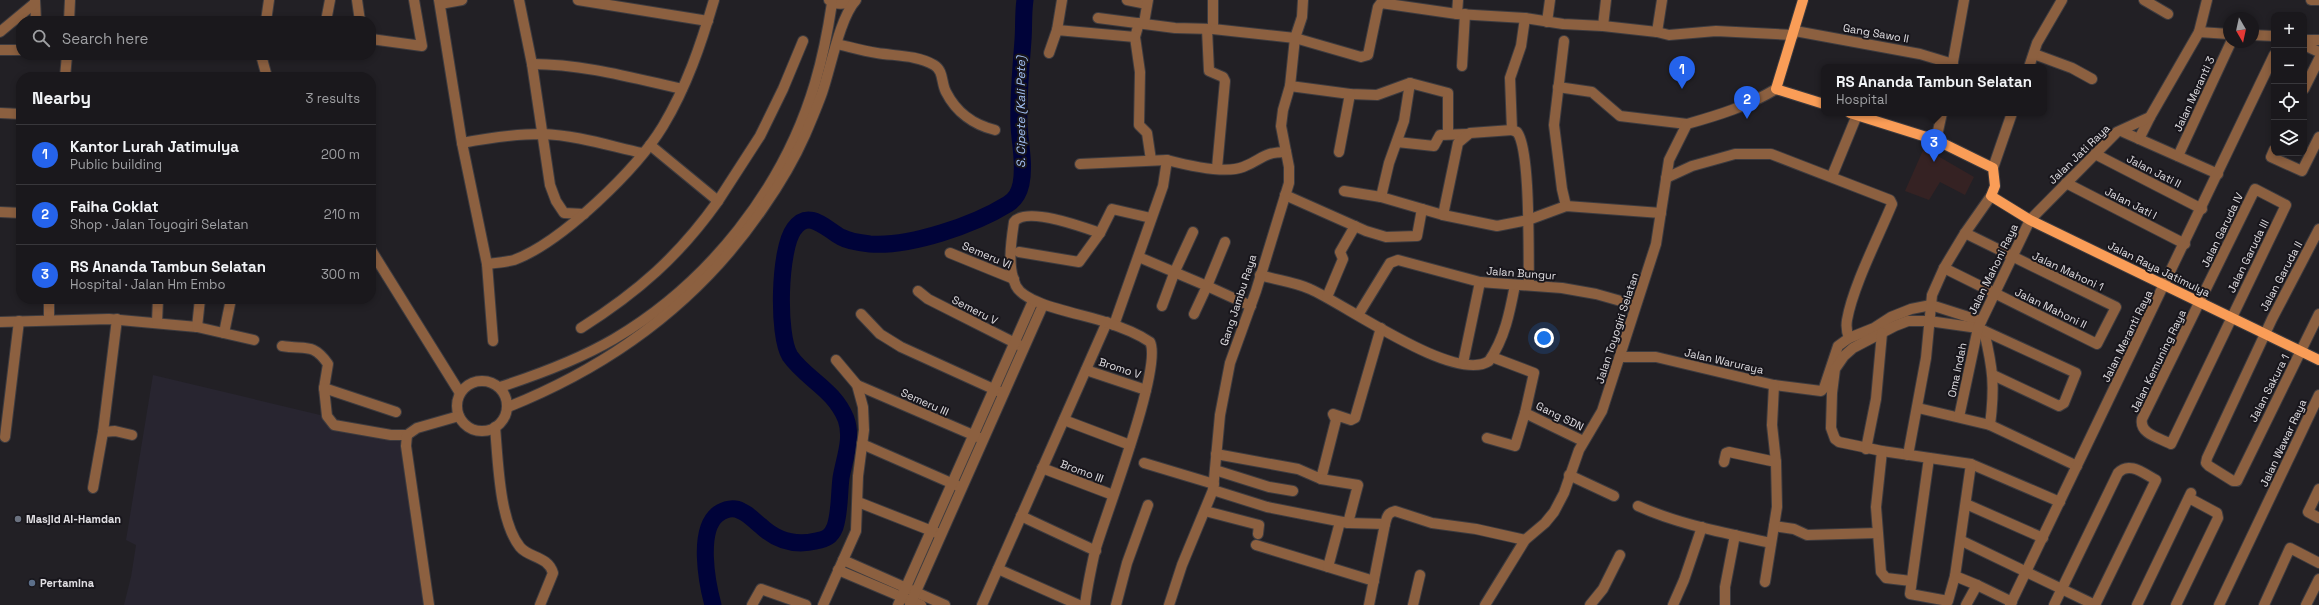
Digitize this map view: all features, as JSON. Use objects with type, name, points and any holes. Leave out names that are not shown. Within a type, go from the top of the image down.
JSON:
[{"type":"main road","points":[[1803,0],[1776,89],[1821,103]]},
{"type":"main road","points":[[1860,116],[1936,140],[1994,168],[1995,186],[1991,196]]},
{"type":"main road","name":"Jalan Raya Jatimulya","points":[[1991,196],[2030,220],[2319,360]]},
{"type":"street","points":[[69,16],[70,0]]},
{"type":"street","points":[[267,16],[269,0]]},
{"type":"street","points":[[327,16],[330,0]]},
{"type":"street","points":[[357,0],[359,16]]},
{"type":"street","points":[[376,40],[422,46],[414,0]]},
{"type":"street","points":[[462,0],[440,2],[462,142],[487,264],[493,341]]},
{"type":"street","points":[[519,0],[532,64],[550,185],[559,208],[560,231]]},
{"type":"street","points":[[578,0],[708,21]]},
{"type":"street","points":[[487,264],[513,260],[538,248],[584,214],[650,145],[682,89],[696,59],[714,0]]},
{"type":"street","points":[[1049,53],[1057,30],[1062,0]]},
{"type":"street","points":[[1127,0],[1148,2],[1135,38],[1140,72],[1139,125],[1147,133],[1151,160]]},
{"type":"street","points":[[1213,0],[1210,29],[1209,71],[1223,77],[1225,81],[1218,168]]},
{"type":"street","name":"Gang Jambu Raya","points":[[1169,605],[1182,565],[1206,510],[1214,487],[1216,454],[1230,364],[1251,306],[1289,184],[1289,167],[1281,126],[1283,110],[1290,86],[1296,38],[1302,17],[1303,0]]},
{"type":"street","points":[[1458,0],[1461,14],[1462,66]]},
{"type":"street","points":[[1547,22],[1550,0]]},
{"type":"street","points":[[1603,26],[1606,0]]},
{"type":"street","points":[[1658,32],[1662,0]]},
{"type":"street","points":[[1952,64],[1964,0]]},
{"type":"street","points":[[2030,64],[2037,43],[2062,0]]},
{"type":"street","points":[[2144,0],[2168,14]]},
{"type":"street","points":[[2139,139],[2199,32],[2207,0]]},
{"type":"street","points":[[2312,0],[2319,0]]},
{"type":"street","points":[[35,1],[36,16]]},
{"type":"street","points":[[18,16],[35,1]]},
{"type":"street","points":[[831,1],[845,4],[856,1],[847,13],[822,94],[805,134],[778,187],[748,230],[716,269],[678,306],[638,338],[595,367],[567,382],[508,407],[501,422],[495,427],[484,431],[469,427],[459,416],[457,405],[460,394],[468,385],[476,381],[485,380],[500,387],[540,374],[578,358],[615,338],[649,315],[682,289],[720,250],[762,196],[783,160],[801,122],[817,77],[825,44],[831,1]]},
{"type":"street","name":"Gang Sawo II","points":[[1296,38],[1361,58],[1368,55],[1378,7],[1381,3],[1461,14],[1525,18],[1547,22],[1658,32],[1679,36],[1716,32],[1794,33],[1920,54],[1949,64]]},
{"type":"street","points":[[0,32],[16,18]]},
{"type":"street","points":[[1098,18],[1175,28],[1210,29],[1296,38]]},
{"type":"street","points":[[1512,130],[1510,78],[1521,46],[1525,18]]},
{"type":"street","points":[[1057,30],[1135,38]]},
{"type":"street","points":[[2199,32],[2223,34]]},
{"type":"street","points":[[2259,35],[2271,36]]},
{"type":"street","points":[[2307,40],[2319,40]]},
{"type":"street","points":[[581,328],[623,299],[663,267],[700,226],[760,136],[784,89],[803,41]]},
{"type":"street","points":[[1564,41],[1554,125],[1560,177],[1566,206]]},
{"type":"street","points":[[837,44],[876,53],[915,58],[933,65],[940,71],[942,84],[952,102],[966,117],[981,126],[996,130]]},
{"type":"street","points":[[2307,46],[2319,52]]},
{"type":"street","name":"Jalan Meranti 3","points":[[2178,156],[2228,48]]},
{"type":"street","points":[[0,50],[16,50]]},
{"type":"street","points":[[2034,54],[2072,68],[2092,79]]},
{"type":"street","points":[[2306,84],[2319,59]]},
{"type":"street","points":[[66,72],[67,60]]},
{"type":"street","points":[[262,60],[266,72]]},
{"type":"street","name":"Jalan Meranti Raya","points":[[2011,603],[2202,209],[2271,61]]},
{"type":"street","points":[[532,64],[549,64],[611,73],[682,89]]},
{"type":"street","points":[[1290,86],[1350,94],[1377,95],[1410,83],[1448,93],[1448,133]]},
{"type":"street","points":[[1382,197],[1389,163],[1404,121],[1410,83]]},
{"type":"street","points":[[1558,88],[1592,92],[1620,116],[1687,124],[1729,112],[1759,99],[1776,89]]},
{"type":"street","points":[[1339,152],[1350,94]]},
{"type":"street","points":[[0,113],[16,114]]},
{"type":"street","points":[[1832,176],[1853,116]]},
{"type":"street","points":[[1936,140],[1941,116]]},
{"type":"street","points":[[1994,168],[2011,116]]},
{"type":"street","name":"Jalan Jati Raya","points":[[2030,220],[2066,183],[2121,131],[2150,117]]},
{"type":"street","name":"Jalan Toyogiri Selatan","points":[[1485,605],[1525,540],[1545,523],[1554,512],[1564,493],[1584,441],[1602,410],[1621,357],[1635,305],[1654,250],[1672,150],[1687,124]]},
{"type":"street","points":[[1397,142],[1434,146],[1440,135],[1448,133],[1468,134],[1477,131],[1512,130],[1517,132],[1523,143],[1528,220],[1529,285]]},
{"type":"street","points":[[2121,131],[2218,174]]},
{"type":"street","points":[[462,142],[492,137],[542,134],[567,137],[642,153]]},
{"type":"street","points":[[1443,215],[1455,150],[1458,143],[1468,134]]},
{"type":"street","points":[[2277,156],[2302,171],[2319,137]]},
{"type":"street","points":[[650,145],[718,201]]},
{"type":"street","points":[[1080,164],[1167,160],[1218,168],[1242,168],[1267,153],[1286,152]]},
{"type":"street","points":[[1666,178],[1692,166],[1720,157],[1735,154],[1765,153],[1778,155],[1890,200],[1892,204],[1846,321],[1848,338],[1864,333],[1892,317],[1911,309],[1931,305],[1981,327],[2076,373],[2064,403],[2059,406],[1994,375]]},
{"type":"street","name":"Jalan Jati II","points":[[2096,154],[2202,209]]},
{"type":"street","points":[[982,605],[1086,370],[1110,323],[1163,186],[1167,160]]},
{"type":"street","name":"Jalan Jati I","points":[[2066,183],[2185,244]]},
{"type":"street","name":"Jalan Garuda IV","points":[[2200,302],[2255,189],[2286,206]]},
{"type":"street","points":[[1344,191],[1382,197],[1443,215],[1497,226],[1528,220],[1566,206],[1661,213]]},
{"type":"street","points":[[1285,195],[1355,226],[1386,237],[1415,236],[1422,219],[1422,209]]},
{"type":"street","points":[[1908,456],[1918,408],[1932,295],[1944,268],[1964,234],[1991,196]]},
{"type":"street","name":"Jalan Garuda III","points":[[2144,430],[2171,444],[2231,317],[2286,206]]},
{"type":"street","points":[[559,208],[564,213],[584,214]]},
{"type":"street","points":[[1019,252],[1079,262],[1100,233],[1112,209],[1151,218]]},
{"type":"street","points":[[0,212],[16,213]]},
{"type":"street","points":[[1085,605],[1088,580],[1096,551],[1146,390],[1153,355],[1152,346],[1145,339],[1110,323],[1043,305],[1022,294],[1014,279],[1011,244],[1014,222],[1021,216],[1038,216],[1100,233]]},
{"type":"street","name":"Jalan Mahoni Raya","points":[[1981,327],[2010,257],[2030,220]]},
{"type":"street","points":[[1327,297],[1343,259],[1340,252],[1355,226]]},
{"type":"street","name":"Jalan Garuda II","points":[[2258,436],[2236,480],[2233,481],[2206,463],[2265,334],[2319,229]]},
{"type":"street","points":[[1162,306],[1175,271],[1193,232]]},
{"type":"street","name":"Jalan Mahoni 1","points":[[1964,234],[2116,307],[2097,344]]},
{"type":"street","points":[[1194,314],[1225,242]]},
{"type":"street","name":"Semeru VI","points":[[950,252],[1014,279]]},
{"type":"street","points":[[376,258],[460,394]]},
{"type":"street","points":[[1141,258],[1175,271],[1251,306]]},
{"type":"street","name":"Jalan Bungur","points":[[1358,314],[1390,263],[1398,260],[1407,261],[1452,276],[1480,282],[1529,285],[1596,294],[1635,305]]},
{"type":"street","name":"Jalan Mahoni II","points":[[1944,268],[2097,344]]},
{"type":"street","points":[[1260,275],[1308,288],[1358,314],[1423,352],[1442,359],[1463,363],[1483,364],[1492,357],[1507,324],[1515,285]]},
{"type":"street","points":[[1463,363],[1480,282]]},
{"type":"street","name":"Semeru V","points":[[918,291],[928,299],[1024,347]]},
{"type":"street","points":[[902,596],[1033,301]]},
{"type":"street","name":"Jalan Kemuning Raya","points":[[2144,430],[2141,425],[2142,419],[2200,302]]},
{"type":"street","points":[[49,304],[49,319]]},
{"type":"street","points":[[157,322],[158,304]]},
{"type":"street","points":[[197,327],[199,304]]},
{"type":"street","points":[[224,333],[230,304]]},
{"type":"street","points":[[915,601],[941,534],[1043,305]]},
{"type":"street","points":[[861,314],[880,334],[901,347],[994,390],[1004,393]]},
{"type":"street","name":"Jalan Sakura 1","points":[[2258,436],[2302,351],[2319,314]]},
{"type":"street","points":[[0,322],[49,319],[117,319],[197,327],[254,340]]},
{"type":"street","points":[[93,488],[103,432],[117,319]]},
{"type":"street","points":[[5,437],[4,412],[19,321]]},
{"type":"street","points":[[1981,327],[1929,321],[1908,321],[1853,348],[1835,369],[1832,393],[1833,434],[1839,442],[1866,448],[1908,456],[1972,464],[2060,502]]},
{"type":"street","points":[[1981,327],[1994,375],[1994,397],[1990,425]]},
{"type":"street","name":"Oma Indah","points":[[1959,417],[1981,327]]},
{"type":"street","points":[[1321,480],[1336,420],[1333,414],[1351,420],[1355,418],[1382,328]]},
{"type":"street","points":[[1866,448],[1876,399],[1882,333]]},
{"type":"street","name":"Jalan Waruraya","points":[[1621,357],[1656,358],[1774,385],[1821,391],[1824,388],[1836,350],[1848,338]]},
{"type":"street","points":[[282,346],[294,348],[309,347],[320,353],[328,364],[324,388],[327,416],[334,425],[391,435],[407,435],[417,428],[459,416]]},
{"type":"street","name":"Gang SDN","points":[[1487,438],[1515,446],[1525,413],[1534,373],[1492,357]]},
{"type":"street","points":[[823,605],[856,531],[864,419],[857,385],[836,360]]},
{"type":"street","name":"Bromo V","points":[[1086,370],[1146,390]]},
{"type":"street","name":"Semeru III","points":[[857,385],[973,436],[984,439]]},
{"type":"street","points":[[1765,582],[1777,506],[1776,462],[1772,425],[1774,385]]},
{"type":"street","points":[[500,387],[508,407]]},
{"type":"street","points":[[324,388],[396,412]]},
{"type":"street","name":"Jalan Wawar Raya","points":[[2219,605],[2319,395]]},
{"type":"street","points":[[1918,408],[1990,425],[2077,466]]},
{"type":"street","name":"Gang SDN","points":[[1525,413],[1584,441]]},
{"type":"street","points":[[1064,420],[1130,445]]},
{"type":"street","points":[[495,427],[497,457],[511,531],[521,548],[546,561],[552,570],[551,580],[540,605]]},
{"type":"street","points":[[103,432],[115,431],[132,435]]},
{"type":"street","points":[[484,431],[497,457]]},
{"type":"street","points":[[407,435],[406,446],[429,605]]},
{"type":"street","points":[[862,444],[962,487]]},
{"type":"street","points":[[1882,451],[1877,486],[1877,533],[1883,576],[1911,581]]},
{"type":"street","points":[[1724,462],[1726,453],[1729,452],[1776,462]]},
{"type":"street","points":[[1216,454],[1298,469],[1321,480],[1358,485],[1328,567]]},
{"type":"street","points":[[1929,458],[1910,594],[1946,601],[1949,600],[1962,541],[1972,464]]},
{"type":"street","points":[[1144,463],[1266,507],[1344,522],[1385,524]]},
{"type":"street","points":[[1962,541],[2026,572],[2062,589],[2095,605],[2156,480],[2129,467],[2123,468],[2118,473],[2062,589],[2054,605]]},
{"type":"street","name":"Bromo III","points":[[1042,468],[1113,496]]},
{"type":"street","points":[[1215,470],[1268,487],[1293,491]]},
{"type":"street","points":[[1570,475],[1614,496]]},
{"type":"street","points":[[2319,489],[2308,512],[2319,518]]},
{"type":"street","points":[[2137,605],[2190,495],[2217,513],[2218,518],[2176,605]]},
{"type":"street","points":[[858,502],[941,534]]},
{"type":"street","points":[[1966,504],[2043,538]]},
{"type":"street","points":[[1116,605],[1127,563],[1148,505]]},
{"type":"street","points":[[1638,506],[1702,527],[1771,543]]},
{"type":"street","points":[[1206,510],[1259,525],[1258,534]]},
{"type":"street","points":[[1369,605],[1385,524],[1388,515],[1395,511],[1432,523],[1476,529],[1525,540]]},
{"type":"street","points":[[1021,516],[1096,551]]},
{"type":"street","points":[[1774,526],[1794,529],[1807,535],[1877,533]]},
{"type":"street","points":[[1673,605],[1684,580],[1702,527]]},
{"type":"street","points":[[1725,605],[1725,587],[1735,535]]},
{"type":"street","points":[[1256,545],[1374,581]]},
{"type":"street","points":[[2264,605],[2290,548],[2319,563]]},
{"type":"street","points":[[1590,605],[1603,588],[1620,555]]},
{"type":"street","points":[[843,560],[902,596]]},
{"type":"street","points":[[998,569],[1079,605]]},
{"type":"street","points":[[838,570],[915,601],[946,605]]},
{"type":"street","points":[[1412,605],[1420,575]]},
{"type":"street","points":[[1955,576],[1977,585],[2011,603]]},
{"type":"street","points":[[2306,605],[2319,579]]},
{"type":"street","points":[[1966,605],[1977,585]]},
{"type":"street","points":[[752,605],[761,589],[806,605]]},
{"type":"shaded area","points":[[1924,148],[1974,177],[1965,195],[1940,182],[1929,200],[1905,191]]},
{"type":"shaded area","points":[[153,375],[400,434],[426,605],[124,605],[131,577],[136,545],[126,540]]},
{"type":"waterway","name":"S. Cipete (Kali Pete)","points":[[713,605],[708,584],[705,557],[708,532],[712,522],[718,514],[730,509],[738,510],[747,514],[767,531],[780,539],[801,543],[828,537],[832,533],[837,521],[841,478],[849,434],[848,426],[841,409],[834,400],[790,356],[783,330],[783,272],[785,254],[789,239],[794,229],[800,223],[806,220],[812,220],[818,222],[841,237],[855,242],[870,244],[904,242],[960,227],[994,212],[1013,200],[1017,196],[1022,177],[1019,103],[1025,0]]},
{"type":"place","name":"Kantor Lurah Jatimulya","points":[[1682,89]]},
{"type":"place","name":"Faiha Coklat","points":[[1747,119]]},
{"type":"place","name":"RS Ananda Tambun Selatan","points":[[1934,162]]},
{"type":"place","name":"Masjid Al-Hamdan","points":[[18,519]]},
{"type":"place","name":"Pertamina","points":[[32,583]]}]
